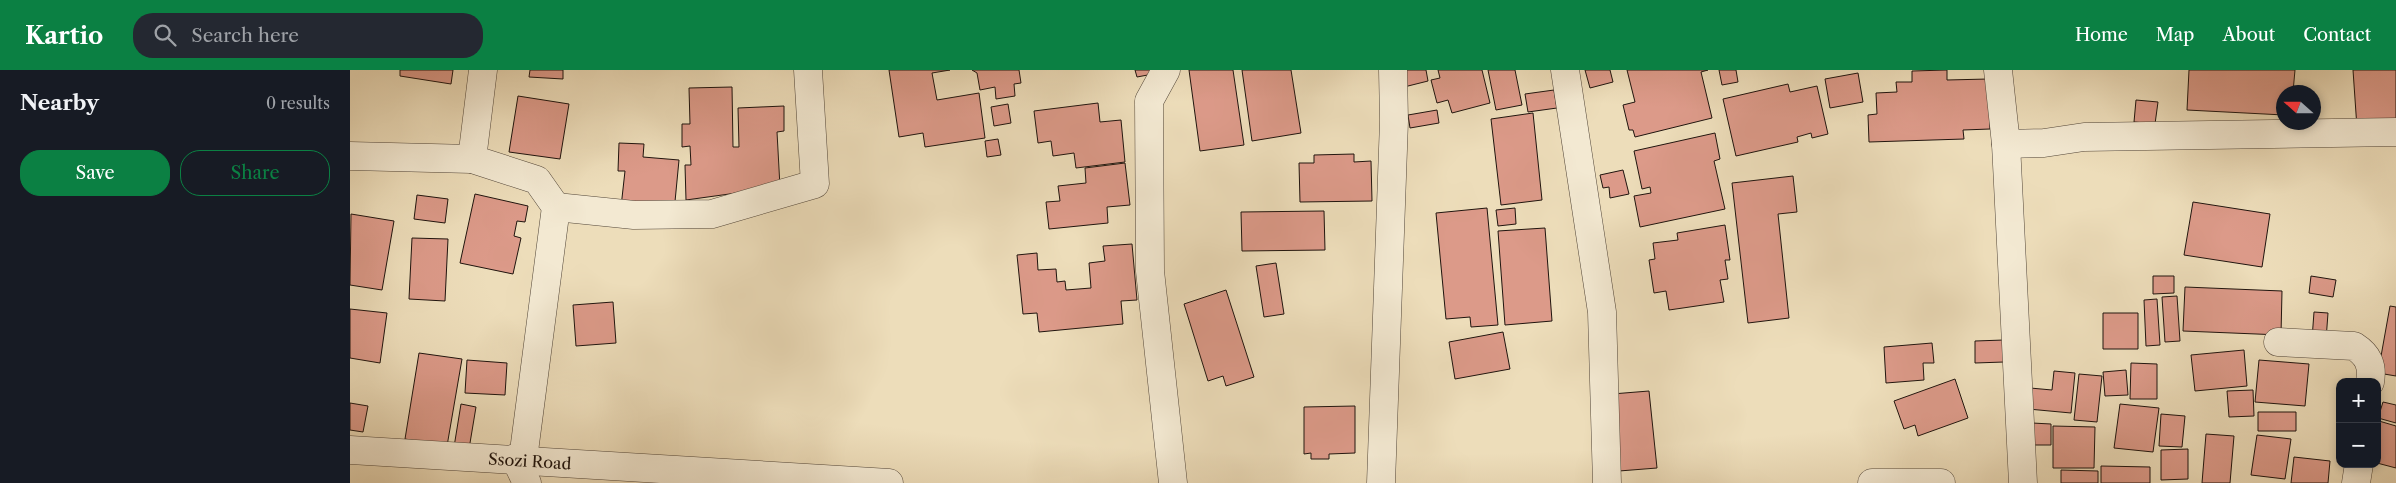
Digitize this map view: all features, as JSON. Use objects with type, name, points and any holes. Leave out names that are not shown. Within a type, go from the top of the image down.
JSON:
[{"type":"street","points":[[472,159],[483,70]]},
{"type":"street","points":[[556,207],[634,216],[712,214],[815,184],[808,70]]},
{"type":"street","points":[[1166,70],[1149,101],[1150,271],[1173,483]]},
{"type":"street","points":[[1382,483],[1394,121],[1393,70]]},
{"type":"street","points":[[1565,70],[1602,312],[1607,483]]},
{"type":"street","points":[[1998,70],[2006,144],[2016,372],[2024,483]]},
{"type":"street","points":[[2006,144],[2044,143],[2084,137],[2396,132]]},
{"type":"street","points":[[350,156],[472,159],[537,180],[556,207],[522,467]]},
{"type":"street","points":[[2278,342],[2354,346],[2364,352],[2370,362],[2370,378]]},
{"type":"street","name":"Ssozi Road","points":[[350,450],[522,467],[889,483]]},
{"type":"street","points":[[2356,483],[2358,468]]},
{"type":"street","points":[[1872,483],[1941,483]]},
{"type":"building","points":[[400,70],[453,70],[451,84],[400,76]]},
{"type":"building","points":[[530,70],[563,70],[563,79],[529,77]]},
{"type":"building","points":[[889,70],[950,70],[932,73],[937,100],[979,93],[985,138],[925,147],[923,133],[899,137]]},
{"type":"building","points":[[972,70],[1019,70],[1021,83],[1014,84],[1015,96],[996,99],[995,87],[980,90],[977,73]]},
{"type":"building","points":[[1135,70],[1152,70],[1153,74],[1137,77]]},
{"type":"building","points":[[1189,70],[1233,70],[1244,145],[1200,151]]},
{"type":"building","points":[[1242,70],[1291,70],[1301,133],[1252,141]]},
{"type":"building","points":[[1400,70],[1426,70],[1428,81],[1404,87]]},
{"type":"building","points":[[1438,70],[1482,70],[1490,103],[1452,113],[1448,100],[1437,103],[1431,80],[1440,78]]},
{"type":"building","points":[[1488,70],[1515,70],[1522,105],[1496,110]]},
{"type":"building","points":[[1585,70],[1610,70],[1613,82],[1590,88]]},
{"type":"building","points":[[1627,70],[1708,70],[1701,72],[1712,118],[1635,137],[1633,130],[1629,130],[1623,105],[1635,102]]},
{"type":"building","points":[[1719,70],[1736,70],[1738,82],[1722,85]]},
{"type":"building","points":[[1947,70],[1947,80],[1988,79],[1990,129],[1963,130],[1964,139],[1869,142],[1868,115],[1877,114],[1876,93],[1897,92],[1896,82],[1912,82],[1912,71]]},
{"type":"building","points":[[2189,70],[2295,70],[2294,85],[2276,85],[2276,115],[2187,110]]},
{"type":"building","points":[[2353,70],[2396,70],[2396,125],[2357,128]]},
{"type":"building","points":[[1858,73],[1863,102],[1830,108],[1825,79]]},
{"type":"building","points":[[1788,84],[1790,92],[1817,86],[1828,134],[1812,138],[1811,133],[1797,137],[1798,142],[1736,156],[1723,99]]},
{"type":"building","points":[[732,87],[733,147],[739,147],[738,108],[784,106],[784,131],[777,132],[780,187],[686,200],[685,165],[691,165],[690,146],[682,147],[682,124],[690,124],[689,88]]},
{"type":"building","points":[[1554,90],[1557,108],[1528,112],[1525,94]]},
{"type":"building","points":[[518,96],[569,104],[560,159],[509,152]]},
{"type":"building","points":[[2136,100],[2158,102],[2155,124],[2134,122]]},
{"type":"building","points":[[1098,103],[1100,122],[1121,120],[1125,162],[1076,168],[1074,153],[1053,156],[1051,141],[1038,143],[1034,111]]},
{"type":"building","points":[[1008,104],[1011,123],[994,126],[991,107]]},
{"type":"building","points":[[1437,110],[1439,123],[1410,128],[1408,115]]},
{"type":"building","points":[[1533,113],[1542,200],[1501,205],[1491,119]]},
{"type":"building","points":[[1715,133],[1720,159],[1714,161],[1725,209],[1640,227],[1634,196],[1651,193],[1650,187],[1642,189],[1634,151]]},
{"type":"building","points":[[998,139],[1001,155],[987,157],[985,141]]},
{"type":"building","points":[[619,143],[644,144],[643,157],[679,160],[674,212],[621,207],[625,171],[618,171]]},
{"type":"building","points":[[1354,154],[1354,162],[1371,161],[1372,201],[1300,202],[1299,163],[1314,163],[1314,155]]},
{"type":"building","points":[[1125,163],[1130,205],[1107,207],[1108,223],[1049,229],[1046,202],[1060,201],[1058,186],[1086,183],[1085,168]]},
{"type":"building","points":[[1623,170],[1629,194],[1610,198],[1609,187],[1603,188],[1600,175]]},
{"type":"building","points":[[1793,176],[1797,212],[1778,214],[1789,318],[1748,323],[1732,183]]},
{"type":"building","points":[[475,194],[528,206],[525,222],[517,221],[514,236],[521,238],[513,274],[460,263]]},
{"type":"building","points":[[417,195],[448,199],[445,223],[414,219]]},
{"type":"building","points":[[2193,202],[2270,214],[2262,267],[2184,255]]},
{"type":"building","points":[[1487,208],[1498,325],[1471,327],[1470,317],[1446,319],[1436,213]]},
{"type":"building","points":[[1515,208],[1516,224],[1498,226],[1496,210]]},
{"type":"building","points":[[1324,211],[1325,250],[1242,251],[1241,212]]},
{"type":"building","points":[[351,214],[394,221],[382,290],[350,285]]},
{"type":"building","points":[[1725,225],[1730,260],[1725,260],[1728,279],[1720,280],[1724,302],[1669,310],[1666,291],[1654,293],[1649,260],[1655,259],[1653,243],[1678,240],[1677,233]]},
{"type":"building","points":[[1545,228],[1552,321],[1505,325],[1498,231]]},
{"type":"building","points":[[412,238],[448,239],[445,301],[409,299]]},
{"type":"building","points":[[1132,244],[1137,300],[1121,301],[1123,324],[1039,332],[1037,313],[1023,314],[1017,255],[1037,253],[1038,270],[1056,269],[1057,282],[1065,281],[1066,290],[1091,288],[1089,263],[1105,261],[1103,246]]},
{"type":"building","points":[[1276,263],[1284,314],[1264,317],[1256,266]]},
{"type":"building","points":[[2153,276],[2174,276],[2174,293],[2153,294]]},
{"type":"building","points":[[2311,276],[2336,280],[2333,297],[2309,293]]},
{"type":"building","points":[[2185,287],[2282,291],[2281,335],[2183,331]]},
{"type":"building","points":[[1226,290],[1254,377],[1226,386],[1223,376],[1208,381],[1184,304]]},
{"type":"building","points":[[2177,296],[2180,341],[2165,342],[2162,297]]},
{"type":"building","points":[[2157,299],[2160,345],[2146,346],[2144,300]]},
{"type":"building","points":[[613,302],[616,343],[576,346],[573,305]]},
{"type":"building","points":[[2390,306],[2396,307],[2396,376],[2378,373]]},
{"type":"building","points":[[350,309],[387,313],[380,363],[350,358]]},
{"type":"building","points":[[2314,312],[2328,313],[2326,340],[2312,339]]},
{"type":"building","points":[[2103,313],[2138,313],[2138,349],[2103,349]]},
{"type":"building","points":[[1503,332],[1510,369],[1455,379],[1449,342]]},
{"type":"building","points":[[2004,340],[2004,362],[1975,363],[1975,341]]},
{"type":"building","points":[[1932,343],[1934,363],[1923,363],[1924,380],[1886,383],[1884,347]]},
{"type":"building","points":[[2244,350],[2247,386],[2195,391],[2191,355]]},
{"type":"building","points":[[419,353],[462,359],[447,446],[405,439]]},
{"type":"building","points":[[467,360],[507,363],[505,395],[465,393]]},
{"type":"building","points":[[2259,360],[2309,364],[2305,406],[2255,402]]},
{"type":"building","points":[[2131,363],[2157,364],[2157,399],[2130,399]]},
{"type":"building","points":[[2126,370],[2128,395],[2105,396],[2103,372]]},
{"type":"building","points":[[2054,371],[2075,373],[2071,413],[2028,409],[2030,388],[2052,390]]},
{"type":"building","points":[[2079,374],[2102,376],[2097,422],[2074,420]]},
{"type":"building","points":[[1955,379],[1968,418],[1918,436],[1915,425],[1904,429],[1894,401]]},
{"type":"building","points":[[2253,390],[2254,416],[2229,417],[2227,391]]},
{"type":"building","points":[[1649,391],[1657,468],[1619,471],[1612,394]]},
{"type":"building","points":[[2383,402],[2396,405],[2396,423],[2381,419]]},
{"type":"building","points":[[350,403],[368,406],[363,432],[350,430]]},
{"type":"building","points":[[461,404],[476,407],[469,449],[454,447]]},
{"type":"building","points":[[2120,404],[2159,408],[2153,452],[2114,448]]},
{"type":"building","points":[[1355,406],[1355,453],[1329,454],[1329,459],[1311,459],[1311,453],[1304,454],[1304,407]]},
{"type":"building","points":[[2258,412],[2296,412],[2296,431],[2258,431]]},
{"type":"building","points":[[2161,414],[2185,416],[2182,447],[2159,446]]},
{"type":"building","points":[[2381,422],[2396,426],[2396,468],[2381,464]]},
{"type":"building","points":[[2032,423],[2051,424],[2051,445],[2032,445]]},
{"type":"building","points":[[2053,426],[2095,427],[2094,468],[2053,468]]},
{"type":"building","points":[[2206,434],[2234,436],[2230,483],[2202,483]]},
{"type":"building","points":[[2257,435],[2291,439],[2285,479],[2251,475]]},
{"type":"building","points":[[2188,449],[2188,479],[2161,480],[2161,450]]},
{"type":"building","points":[[2294,457],[2330,461],[2328,483],[2291,483]]},
{"type":"building","points":[[2101,466],[2150,467],[2150,483],[2101,483]]},
{"type":"building","points":[[2061,470],[2098,471],[2098,483],[2061,483]]}]
